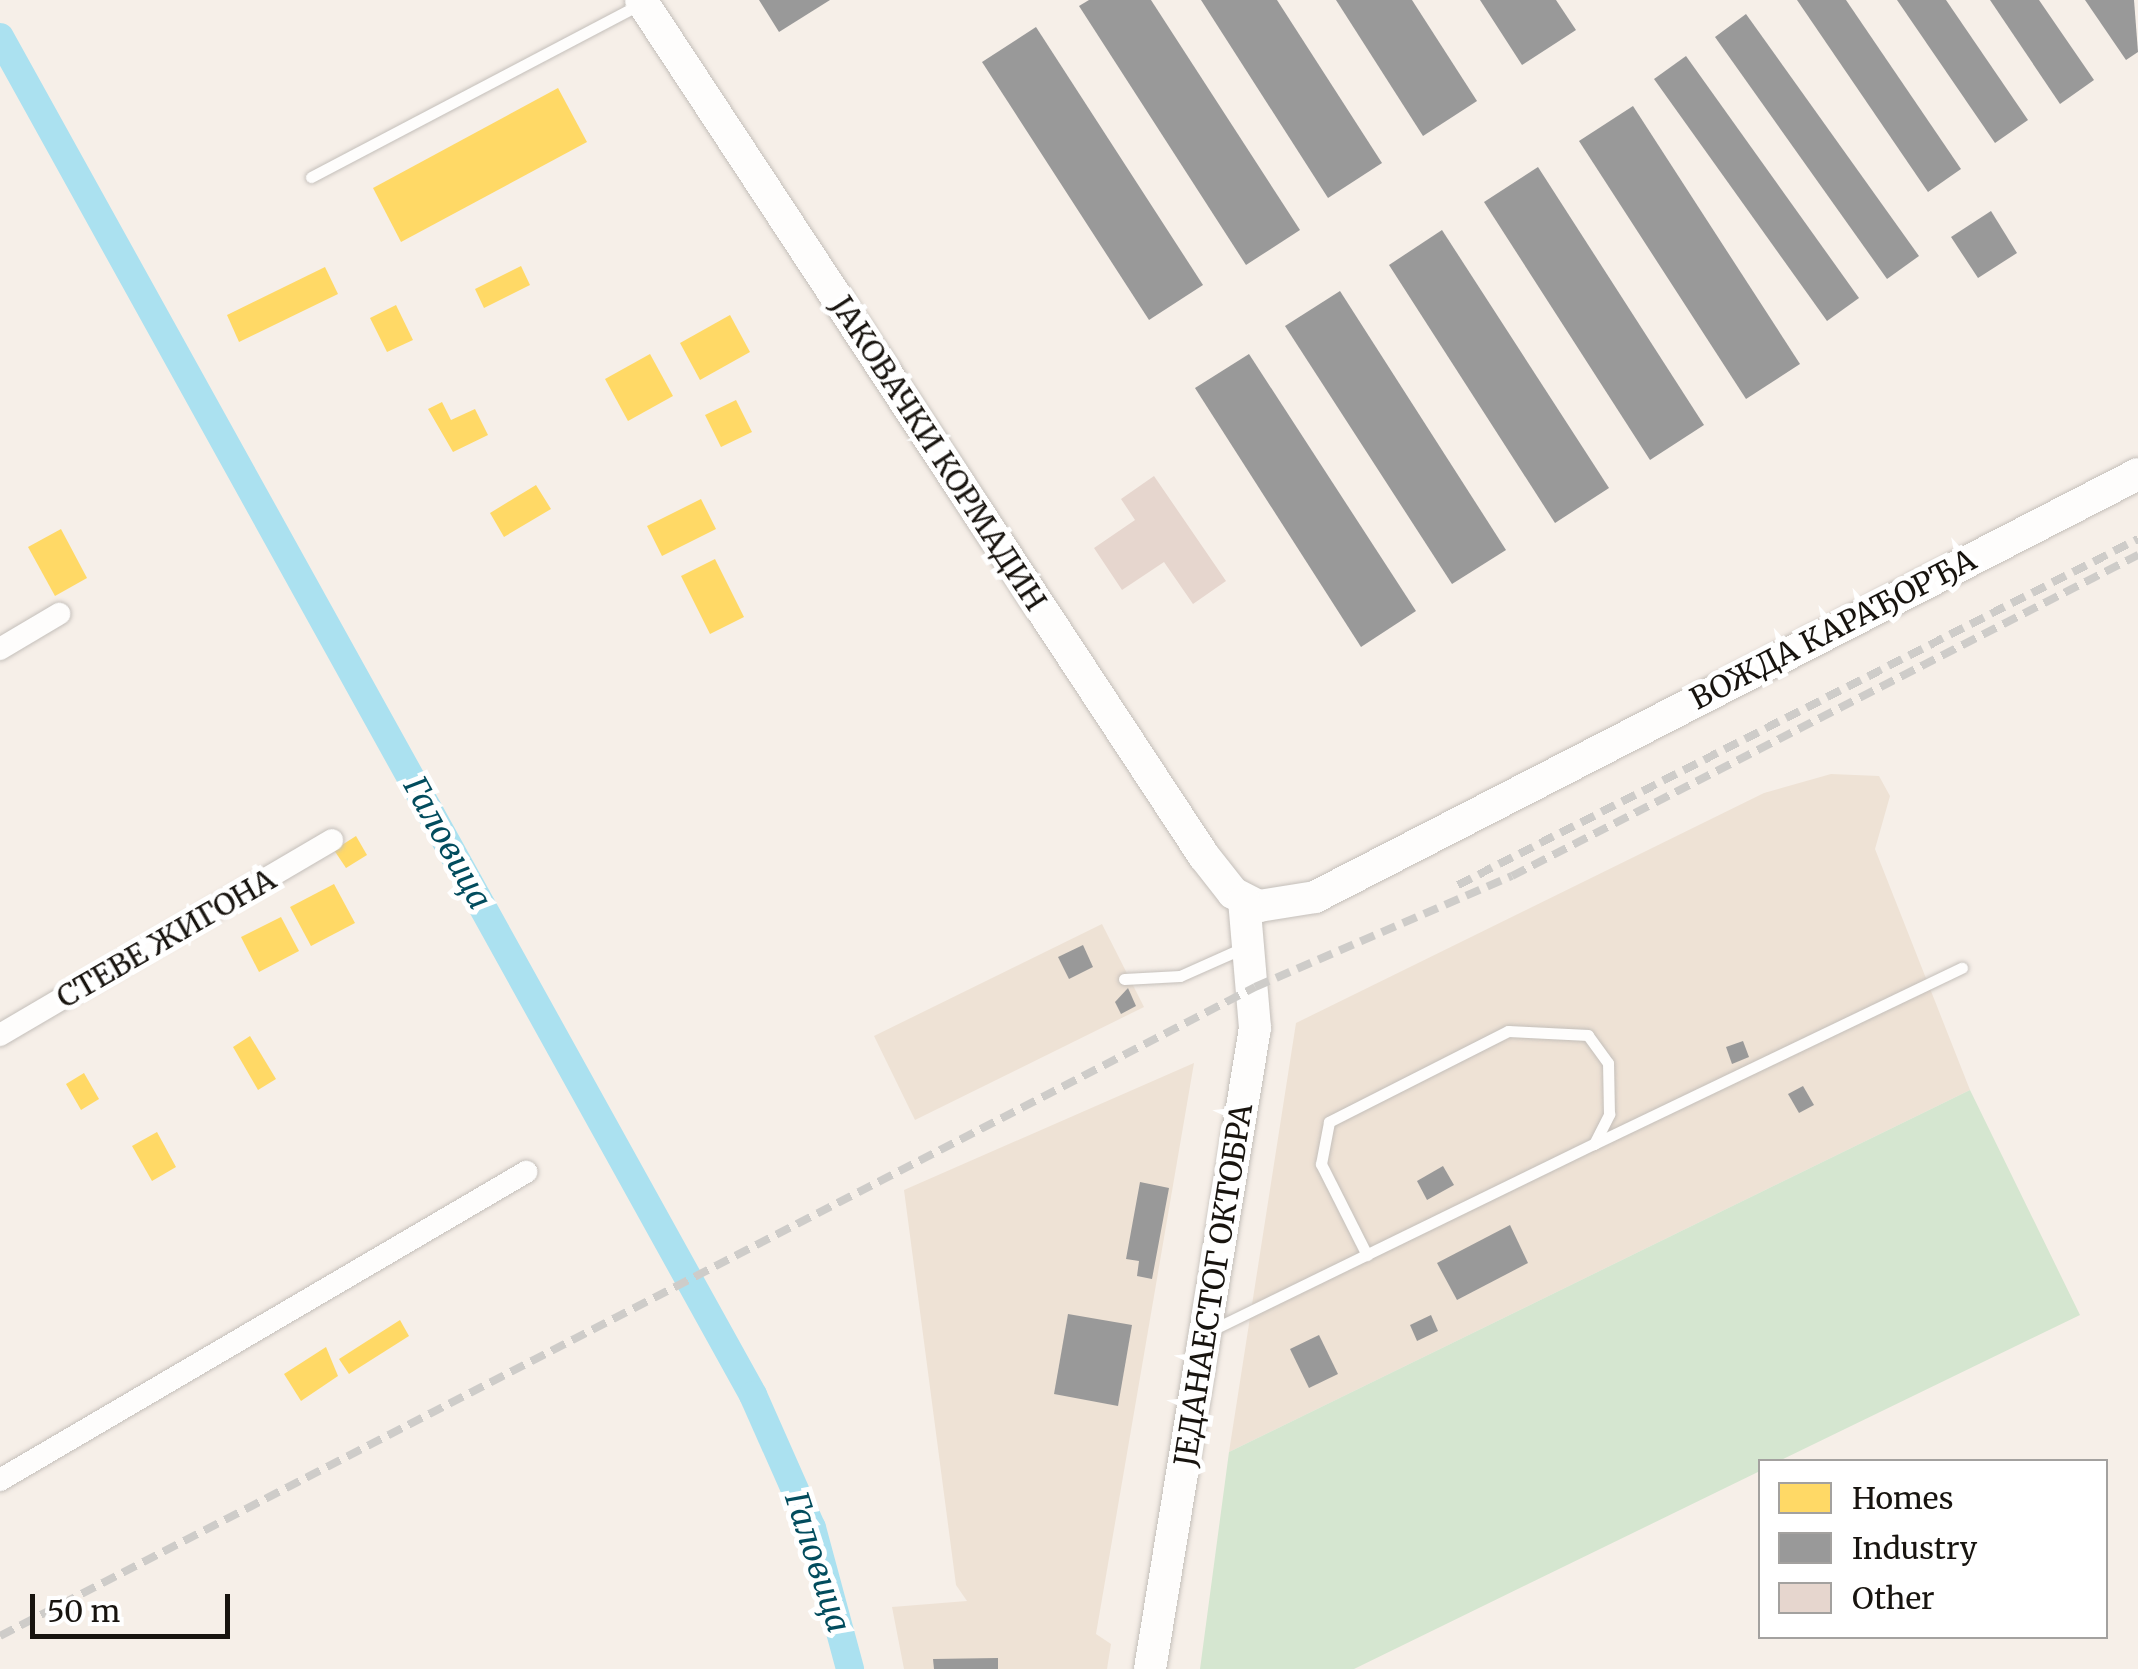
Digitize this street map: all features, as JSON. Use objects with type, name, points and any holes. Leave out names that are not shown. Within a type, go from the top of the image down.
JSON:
[{"type":"main road","name":"ЈАКОВАЧКИ КОРМАДИН","points":[[642,2],[1213,870],[1244,900]]},
{"type":"main road","name":"ВОЖДА КАРАЂОРЂА","points":[[1244,900],[1282,906],[1315,897],[2138,474]]},
{"type":"main road","name":"ЈЕДАНАЕСТОГ ОКТОБРА","points":[[1150,1669],[1255,1028],[1244,900]]},
{"type":"street","points":[[0,649],[59,614]]},
{"type":"street","name":"СТЕВЕ ЖИГОНА","points":[[0,1035],[332,840]]},
{"type":"street","points":[[0,1480],[526,1172]]},
{"type":"lane","points":[[310,177],[642,2]]},
{"type":"lane","points":[[1124,979],[1180,976],[1249,946]]},
{"type":"lane","points":[[1204,1334],[1962,968]]},
{"type":"lane","points":[[1366,1255],[1321,1164],[1329,1122],[1508,1031],[1588,1035],[1608,1063],[1609,1114],[1594,1144]]},
{"type":"shaded area","points":[[1831,774],[1879,776],[1890,796],[1875,849],[1970,1090],[1229,1452],[1296,1023],[1764,793]]},
{"type":"shaded area","points":[[1102,924],[1144,1007],[915,1120],[874,1036]]},
{"type":"shaded area","points":[[1194,1063],[1096,1634],[1111,1644],[1107,1669],[904,1669],[892,1607],[967,1601],[956,1585],[904,1190]]},
{"type":"green space","points":[[1970,1090],[2080,1315],[1783,1459],[1758,1459],[1758,1472],[1354,1669],[1200,1669],[1229,1452]]},
{"type":"building: Homes","points":[[558,88],[587,142],[401,242],[373,188]]},
{"type":"building: Homes","points":[[521,266],[530,285],[484,308],[475,289]]},
{"type":"building: Homes","points":[[325,267],[338,294],[239,342],[227,315]]},
{"type":"building: Homes","points":[[396,305],[413,340],[387,352],[370,318]]},
{"type":"building: Homes","points":[[730,315],[750,352],[700,380],[680,343]]},
{"type":"building: Homes","points":[[650,354],[673,396],[628,421],[605,379]]},
{"type":"building: Homes","points":[[736,400],[752,432],[721,447],[705,415]]},
{"type":"building: Homes","points":[[442,402],[451,420],[475,409],[488,435],[453,452],[428,409]]},
{"type":"building: Homes","points":[[536,485],[551,509],[504,537],[490,513]]},
{"type":"building: Homes","points":[[701,499],[716,529],[662,556],[647,526]]},
{"type":"building: Homes","points":[[61,529],[87,578],[55,596],[28,547]]},
{"type":"building: Homes","points":[[715,559],[744,617],[710,634],[681,576]]},
{"type":"building: Homes","points":[[356,836],[367,855],[346,868],[334,850]]},
{"type":"building: Homes","points":[[334,884],[355,923],[311,946],[290,907]]},
{"type":"building: Homes","points":[[281,917],[299,951],[259,972],[241,937]]},
{"type":"building: Homes","points":[[250,1036],[276,1079],[258,1090],[233,1047]]},
{"type":"building: Homes","points":[[84,1073],[99,1099],[81,1110],[66,1084]]},
{"type":"building: Homes","points":[[157,1132],[176,1167],[152,1181],[132,1146]]},
{"type":"building: Homes","points":[[400,1320],[409,1336],[349,1374],[339,1359]]},
{"type":"building: Homes","points":[[326,1347],[338,1376],[301,1401],[284,1374]]},
{"type":"building: Industry","points":[[759,0],[830,0],[779,32]]},
{"type":"building: Industry","points":[[1089,0],[1151,0],[1300,230],[1246,265],[1079,6]]},
{"type":"building: Industry","points":[[1201,0],[1277,0],[1382,163],[1328,198]]},
{"type":"building: Industry","points":[[1336,0],[1412,0],[1477,101],[1423,136]]},
{"type":"building: Industry","points":[[1480,0],[1556,0],[1576,30],[1522,65]]},
{"type":"building: Industry","points":[[1797,0],[1846,0],[1961,169],[1928,192]]},
{"type":"building: Industry","points":[[1897,0],[1946,0],[2028,120],[1995,143]]},
{"type":"building: Industry","points":[[1990,0],[2039,0],[2094,80],[2060,104]]},
{"type":"building: Industry","points":[[2085,0],[2134,0],[2138,52],[2126,60]]},
{"type":"building: Industry","points":[[1746,14],[1919,256],[1887,279],[1715,37]]},
{"type":"building: Industry","points":[[1036,27],[1203,285],[1149,320],[982,62]]},
{"type":"building: Industry","points":[[1686,56],[1859,298],[1827,321],[1654,79]]},
{"type":"building: Industry","points":[[1633,106],[1800,364],[1746,399],[1579,141]]},
{"type":"building: Industry","points":[[1538,167],[1704,425],[1650,460],[1484,202]]},
{"type":"building: Industry","points":[[1991,211],[2017,253],[1978,278],[1951,237]]},
{"type":"building: Industry","points":[[1442,230],[1609,488],[1555,523],[1389,265]]},
{"type":"building: Industry","points":[[1340,291],[1506,550],[1452,584],[1285,326]]},
{"type":"building: Industry","points":[[1249,354],[1416,611],[1361,647],[1195,388]]},
{"type":"building: Industry","points":[[1083,945],[1093,967],[1069,979],[1058,957]]},
{"type":"building: Industry","points":[[1128,988],[1136,1006],[1121,1014],[1115,1002]]},
{"type":"building: Industry","points":[[1743,1041],[1749,1057],[1732,1064],[1726,1047]]},
{"type":"building: Industry","points":[[1803,1086],[1814,1105],[1799,1113],[1788,1094]]},
{"type":"building: Industry","points":[[1443,1166],[1454,1185],[1427,1200],[1417,1181]]},
{"type":"building: Industry","points":[[1140,1182],[1169,1188],[1152,1279],[1137,1276],[1139,1261],[1126,1259]]},
{"type":"building: Industry","points":[[1510,1225],[1528,1263],[1457,1300],[1437,1263]]},
{"type":"building: Industry","points":[[1068,1314],[1132,1325],[1118,1406],[1054,1394]]},
{"type":"building: Industry","points":[[1431,1315],[1438,1331],[1417,1341],[1410,1325]]},
{"type":"building: Industry","points":[[1319,1335],[1338,1374],[1309,1388],[1290,1349]]},
{"type":"building: Industry","points":[[998,1658],[998,1669],[934,1669],[933,1659]]},
{"type":"building: Other","points":[[1154,476],[1226,581],[1193,604],[1164,562],[1122,590],[1094,548],[1135,520],[1121,499]]},
{"type":"waterway","name":"Галовица","points":[[0,37],[753,1395],[812,1528],[850,1669]]},
{"type":"railway","points":[[1458,885],[2138,539]]},
{"type":"railway","points":[[0,1636],[1255,987],[1512,876],[2138,555]]}]
